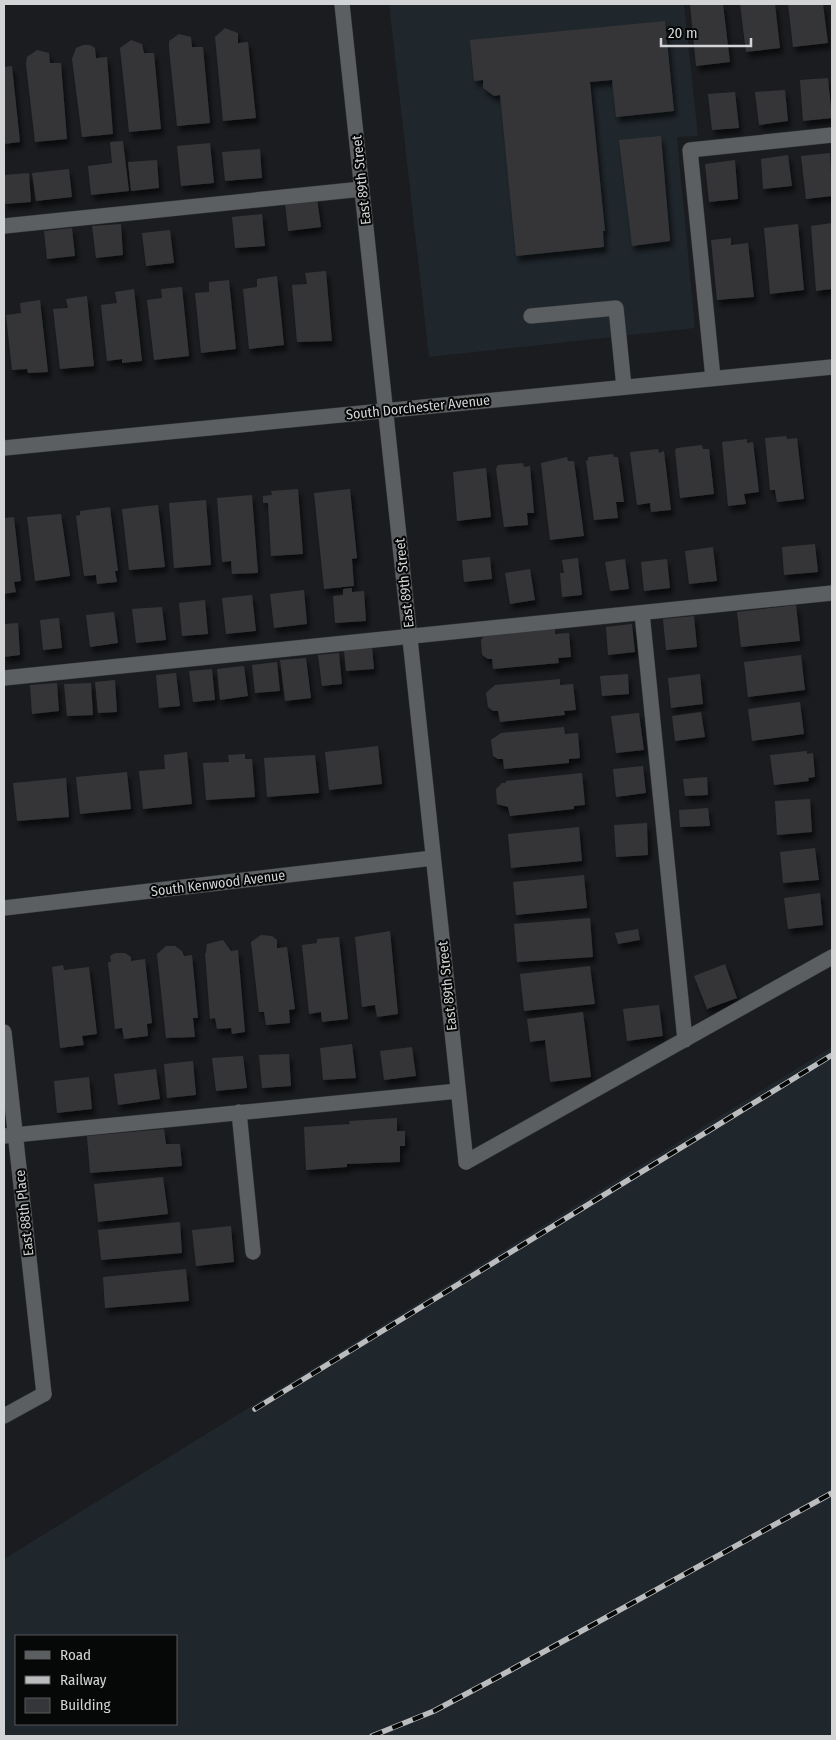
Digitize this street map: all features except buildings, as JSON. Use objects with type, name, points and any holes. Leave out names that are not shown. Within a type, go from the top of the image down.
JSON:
[{"type":"street","name":"East 89th Street","points":[[342,4],[466,1162],[685,1040]]},
{"type":"street","points":[[713,378],[690,150],[832,135]]},
{"type":"street","points":[[4,226],[362,189]]},
{"type":"street","points":[[531,316],[616,308],[624,387]]},
{"type":"street","name":"South Dorchester Avenue","points":[[4,448],[832,367]]},
{"type":"street","points":[[4,678],[832,593]]},
{"type":"street","points":[[642,613],[685,1040],[832,957]]},
{"type":"street","name":"South Kenwood Avenue","points":[[4,908],[433,858]]},
{"type":"street","name":"East 88th Place","points":[[4,1032],[9,1135],[44,1394],[4,1416]]},
{"type":"street","points":[[9,1135],[458,1091]]},
{"type":"street","points":[[239,1112],[253,1252]]},
{"type":"shaded area","points":[[389,4],[684,4],[698,136],[677,137],[695,328],[429,357]]},
{"type":"shaded area","points":[[832,1047],[832,1736],[4,1736],[4,1559]]},
{"type":"railway","points":[[255,1409],[832,1055]]},
{"type":"railway","points":[[372,1736],[434,1711],[832,1493]]}]
